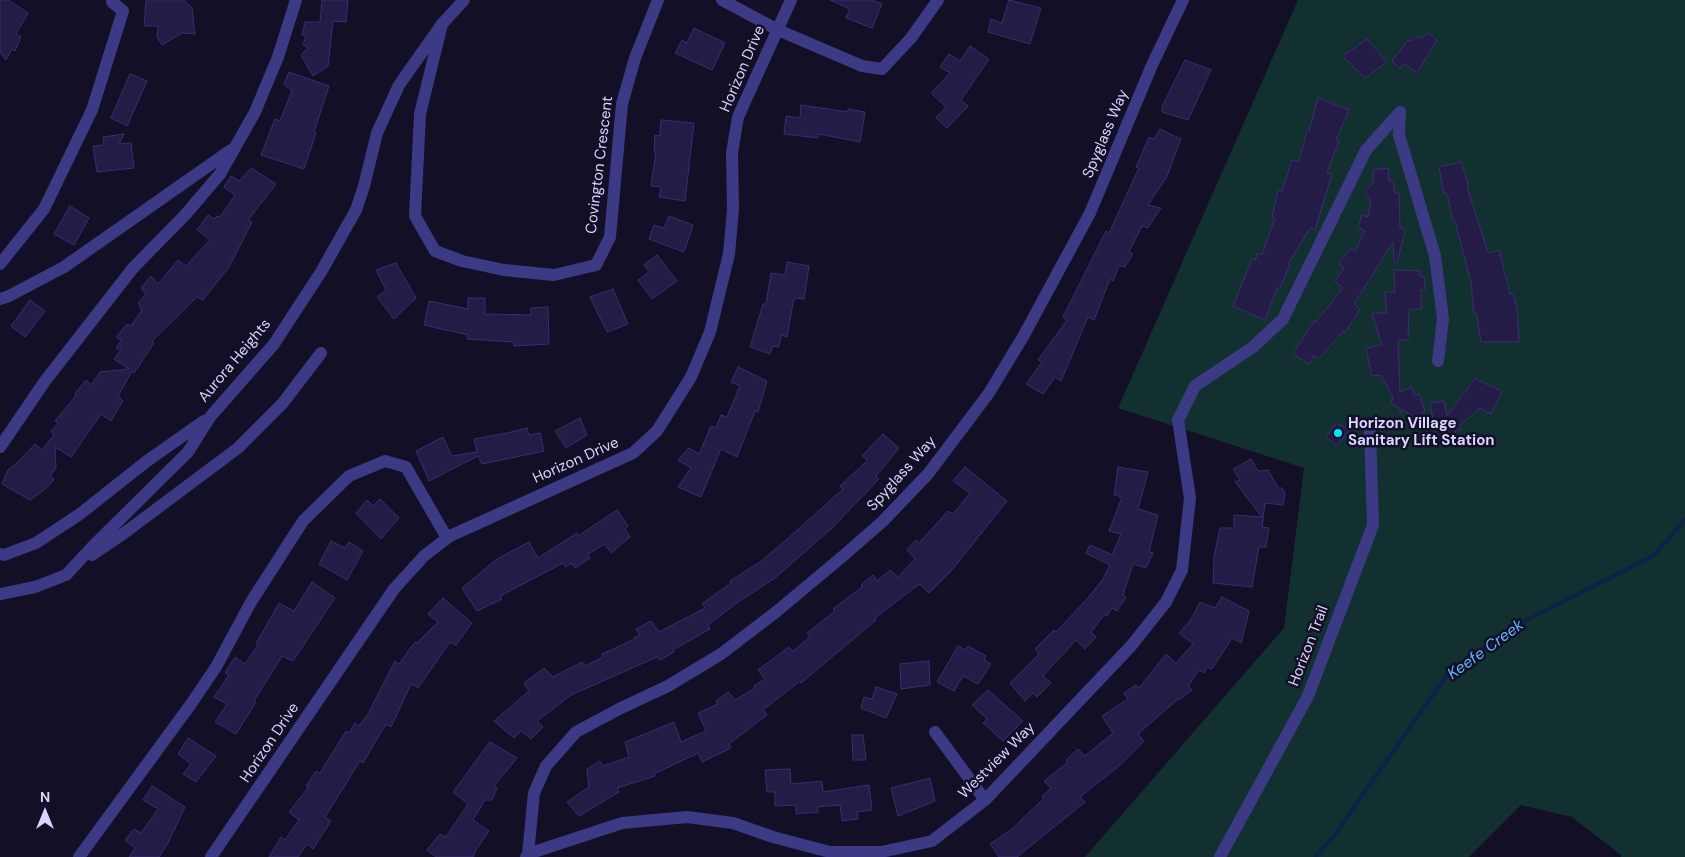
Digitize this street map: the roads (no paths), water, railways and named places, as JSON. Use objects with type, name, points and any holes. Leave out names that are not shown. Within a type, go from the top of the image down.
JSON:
[{"type":"street","points":[[0,446],[46,381],[133,268],[185,215],[214,181],[255,112],[278,57],[296,0]]},
{"type":"street","name":"Covington Crescent","points":[[464,0],[442,24],[420,114],[415,216],[435,251],[462,261],[504,270],[554,275],[596,266],[610,237],[622,104],[635,58],[658,0]]},
{"type":"street","points":[[722,0],[778,30],[862,66],[882,69],[911,38],[938,0]]},
{"type":"street","name":"Horizon Drive","points":[[211,857],[394,589],[424,556],[447,538],[634,453],[657,431],[691,378],[710,332],[729,254],[733,208],[732,153],[738,117],[791,0]]},
{"type":"street","name":"Spyglass Way","points":[[527,856],[534,793],[546,766],[576,732],[668,686],[721,654],[776,612],[843,556],[882,522],[928,474],[989,394],[1024,335],[1090,213],[1152,65],[1183,0]]},
{"type":"street","points":[[0,264],[44,209],[92,110],[123,10],[112,2]]},
{"type":"street","name":"Aurora Heights","points":[[0,594],[35,587],[66,576],[188,452],[210,417],[274,344],[321,272],[356,210],[377,133],[399,85],[442,24]]},
{"type":"street","name":"Westview Way","points":[[527,856],[622,823],[687,817],[733,823],[773,838],[830,852],[881,852],[932,841],[985,800],[1131,646],[1166,602],[1182,570],[1190,498],[1178,420],[1195,386],[1253,347],[1283,319],[1366,150],[1400,112],[1398,135],[1435,256],[1443,319],[1438,361]]},
{"type":"street","points":[[0,299],[64,267],[235,148]]},
{"type":"street","points":[[72,569],[127,531],[238,448],[282,404],[321,352]]},
{"type":"street","points":[[0,554],[4,555],[36,544],[80,514],[147,461],[210,417]]},
{"type":"street","name":"Horizon Trail","points":[[1220,857],[1308,696],[1373,525],[1370,430]]},
{"type":"street","points":[[79,857],[206,682],[251,602],[303,521],[349,476],[385,461],[406,467],[447,538]]},
{"type":"street","points":[[935,732],[985,800]]},
{"type":"waterway","name":"Keefe Creek","points":[[1315,857],[1333,837],[1449,672],[1525,621],[1653,556],[1685,520]]},
{"type":"place","name":"Horizon Village Sanitary Lift Station","points":[[1338,433]]}]
